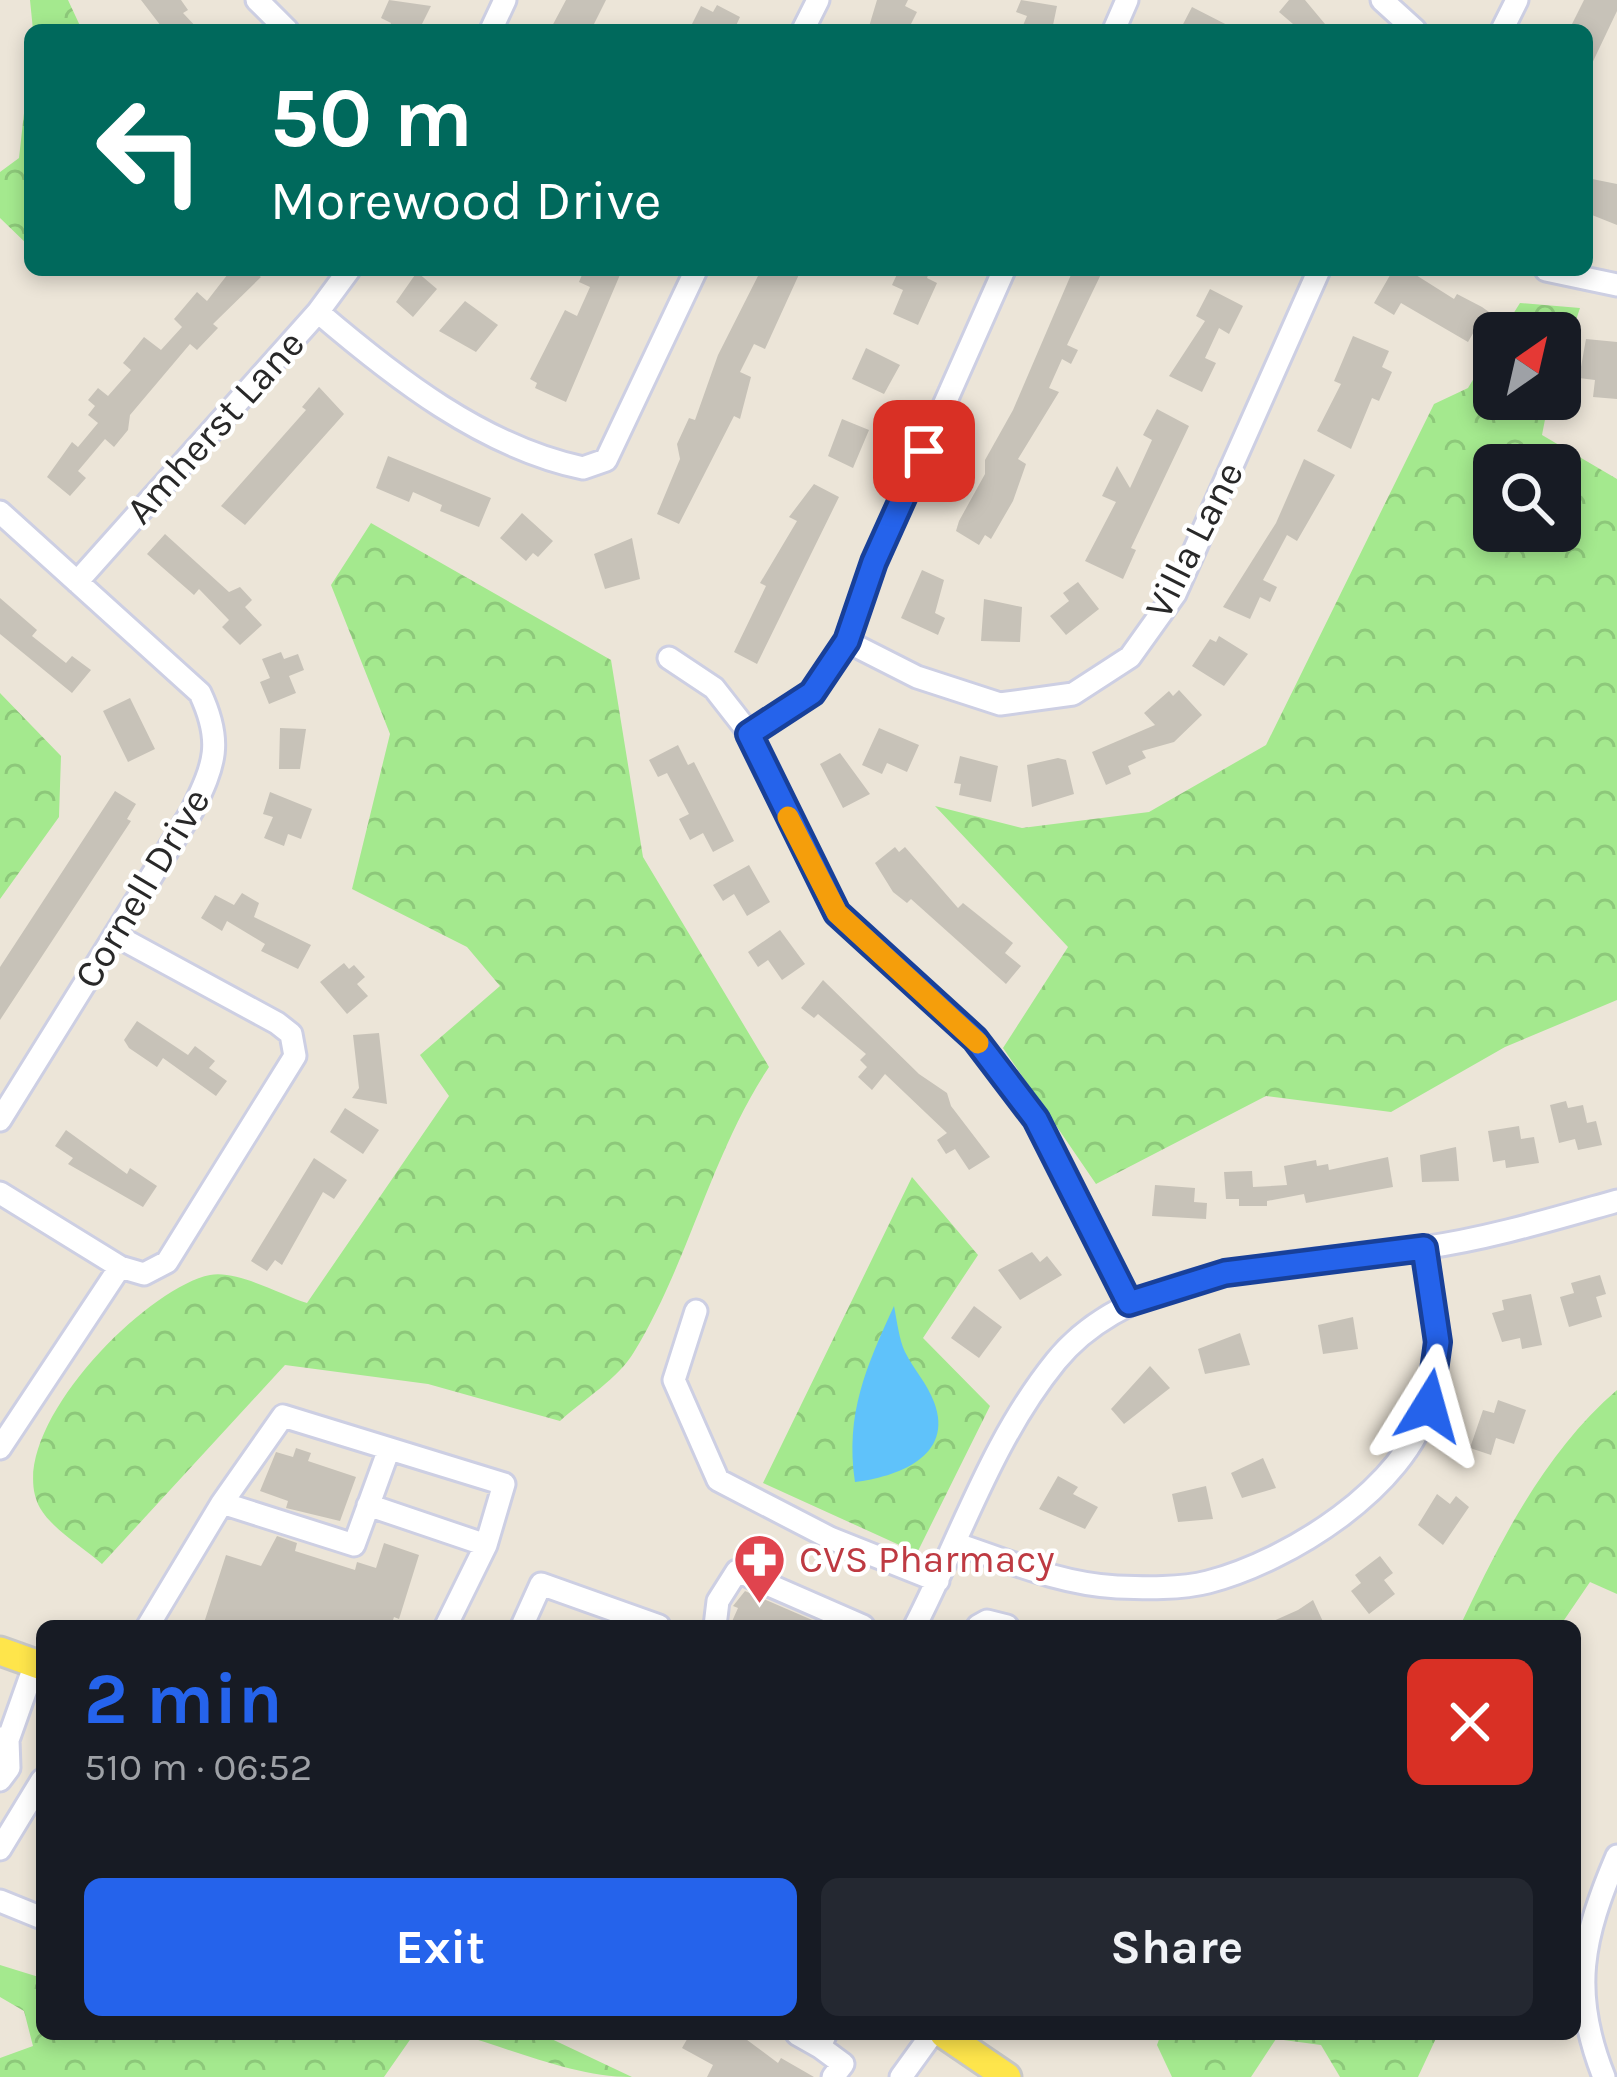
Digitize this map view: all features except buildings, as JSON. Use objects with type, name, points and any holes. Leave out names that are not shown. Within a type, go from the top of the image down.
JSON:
[{"type":"main road","points":[[0,1651],[36,1664]]},
{"type":"main road","points":[[961,2040],[1007,2077]]},
{"type":"street","points":[[257,0],[281,24]]},
{"type":"street","points":[[1382,0],[1408,24]]},
{"type":"street","name":"Amherst Lane","points":[[77,582],[319,312],[346,276]]},
{"type":"street","points":[[319,312],[392,376],[470,422],[583,468],[606,460],[693,276]]},
{"type":"street","points":[[749,734],[812,693],[847,641],[874,562],[1001,276]]},
{"type":"street","name":"Villa Lane","points":[[847,641],[917,677],[1000,704],[1073,694],[1130,657],[1174,594],[1316,276]]},
{"type":"street","points":[[1574,276],[1617,285]]},
{"type":"street","name":"Cornell Drive","points":[[0,512],[200,693],[216,728],[211,772],[202,791],[0,1120]]},
{"type":"street","points":[[669,658],[714,688],[749,734],[837,913],[975,1039],[1036,1119],[1129,1303]]},
{"type":"street","points":[[0,1193],[120,1267],[144,1274],[167,1262],[295,1057],[291,1034],[277,1023],[115,935]]},
{"type":"street","points":[[918,1620],[1009,1427],[1059,1357],[1129,1303],[1225,1273],[1424,1248],[1617,1202]]},
{"type":"street","points":[[957,1544],[1065,1581],[1116,1587],[1207,1582],[1298,1546],[1354,1506],[1399,1457],[1429,1406],[1438,1342],[1424,1248]]},
{"type":"street","points":[[0,1448],[120,1267]]},
{"type":"street","points":[[696,1311],[674,1380],[718,1480],[830,1538],[938,1581]]},
{"type":"street","points":[[152,1620],[221,1503],[283,1416],[504,1484],[486,1545],[449,1620]]},
{"type":"street","points":[[221,1503],[354,1545],[389,1449]]},
{"type":"street","points":[[368,1505],[486,1545]]},
{"type":"street","points":[[716,1620],[718,1601],[737,1571],[843,1620]]},
{"type":"street","points":[[525,1620],[541,1584],[642,1620]]},
{"type":"street","points":[[0,1780],[10,1768],[4,1739],[36,1671]]},
{"type":"street","points":[[0,1849],[36,1790]]},
{"type":"street","points":[[1581,1961],[1590,1920],[1617,1856]]},
{"type":"street","points":[[0,1901],[36,1916]]},
{"type":"street","points":[[1581,1994],[1588,2038],[1604,2077]]},
{"type":"street","points":[[901,2077],[928,2040]]},
{"type":"street","points":[[822,2041],[843,2064],[832,2077]]},
{"type":"green space","points":[[30,0],[68,0],[79,24],[32,24]]},
{"type":"green space","points":[[24,113],[24,241],[0,218],[0,172],[19,158]]},
{"type":"green space","points":[[1520,303],[1580,308],[1579,312],[1514,312]]},
{"type":"green space","points":[[1473,380],[1473,420],[1545,420],[1542,435],[1557,444],[1473,444],[1473,552],[1581,552],[1581,458],[1617,479],[1617,1000],[1505,1047],[1391,1112],[1266,1096],[1096,1184],[1003,1048],[1068,947],[935,806],[1022,828],[1149,812],[1266,745],[1434,404],[1468,388]]},
{"type":"green space","points":[[371,523],[611,660],[643,857],[769,1067],[731,1136],[670,1282],[634,1352],[610,1380],[560,1421],[428,1384],[285,1365],[102,1564],[60,1531],[40,1508],[33,1478],[40,1443],[59,1406],[117,1335],[182,1286],[221,1274],[307,1303],[449,1096],[420,1055],[500,986],[467,947],[352,889],[390,734],[331,585]]},
{"type":"green space","points":[[0,693],[61,756],[59,817],[0,899]]},
{"type":"green space","points":[[912,1177],[978,1255],[923,1338],[990,1406],[917,1553],[763,1483]]},
{"type":"green space","points":[[1617,1390],[1617,1594],[1590,1582],[1564,1620],[1463,1620],[1526,1499],[1591,1414]]},
{"type":"green space","points":[[0,1965],[36,1976],[36,2040],[410,2040],[384,2077],[0,2077],[0,2058],[33,2046],[24,2011],[0,1997]]},
{"type":"green space","points":[[477,2040],[554,2040],[632,2077],[566,2068]]},
{"type":"green space","points":[[1159,2040],[1275,2040],[1251,2077],[1172,2077]]},
{"type":"green space","points":[[1284,2040],[1435,2040],[1418,2077],[1340,2077],[1321,2045]]},
{"type":"water","points":[[894,1306],[905,1352],[934,1402],[936,1437],[918,1461],[904,1469],[855,1482],[853,1434],[860,1391]]},
{"type":"slow traffic","points":[[788,817],[837,913],[978,1043]]},
{"type":"place","name":"CVS Pharmacy","points":[[760,1605]]},
{"type":"route","points":[[924,451],[874,562],[847,641],[812,693],[749,734],[837,913],[975,1039],[1036,1119],[1129,1303],[1225,1273],[1424,1248],[1438,1342],[1429,1406]]}]
